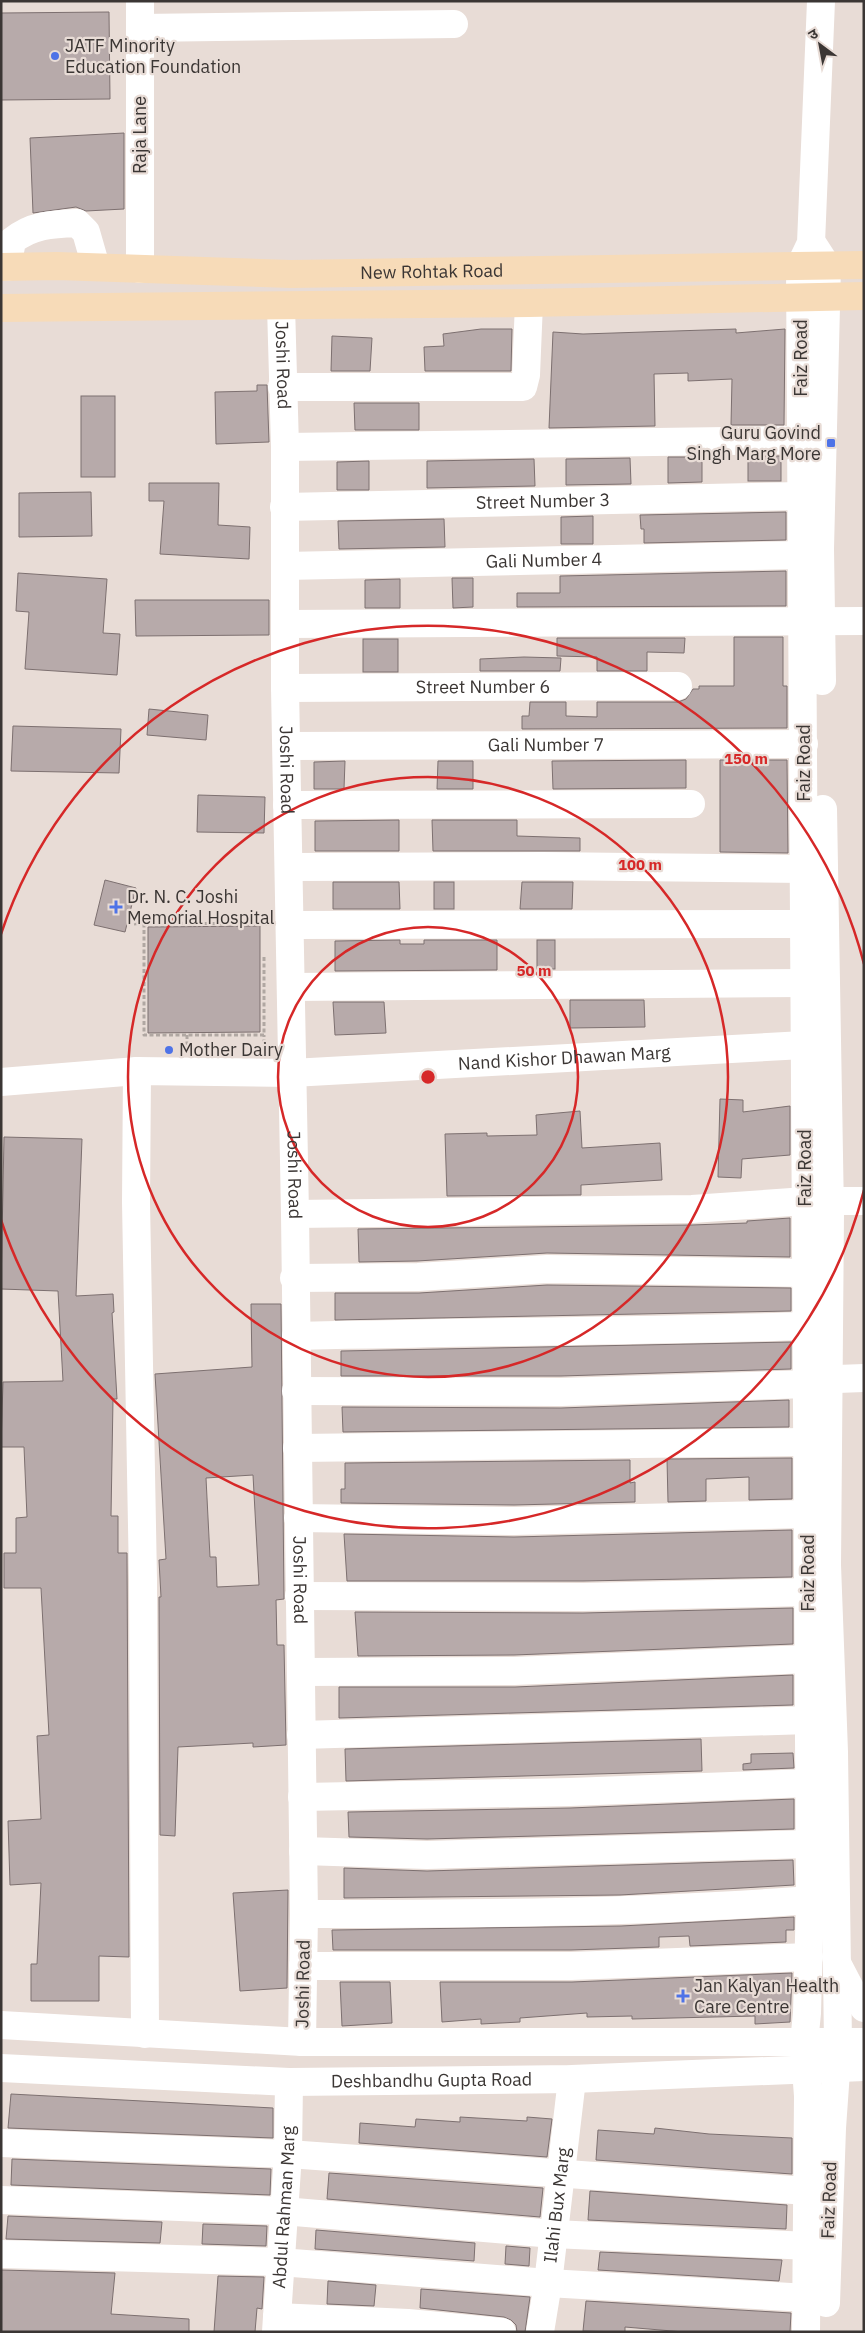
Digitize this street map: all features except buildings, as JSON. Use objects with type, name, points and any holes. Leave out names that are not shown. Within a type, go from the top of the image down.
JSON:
[{"type":"main road","name":"New Rohtak Road","points":[[4,267],[96,267],[291,274],[806,254],[827,266],[864,265]]},
{"type":"main road","name":"New Rohtak Road","points":[[1,308],[529,303],[864,296]]},
{"type":"street","name":"Raja Lane","points":[[140,1],[140,269]]},
{"type":"street","name":"Faiz Road","points":[[815,1045],[804,983],[804,744],[812,621],[802,555],[801,440],[814,296],[806,254],[821,1]]},
{"type":"street","points":[[140,28],[454,24]]},
{"type":"street","points":[[4,267],[12,241],[22,232],[42,225],[76,222],[86,232],[96,267]]},
{"type":"street","points":[[814,1381],[818,1201],[812,621],[820,550],[814,296],[827,266]]},
{"type":"street","points":[[282,386],[523,387],[526,376],[529,303]]},
{"type":"street","name":"Joshi Road","points":[[281,306],[289,867],[277,929],[291,987],[304,1914],[302,2042]]},
{"type":"street","points":[[284,447],[801,440]]},
{"type":"street","name":"Street Number 3","points":[[284,507],[801,496]]},
{"type":"street","name":"Gali Number 4","points":[[285,566],[802,555]]},
{"type":"street","points":[[286,624],[864,622]]},
{"type":"street","name":"Street Number 6","points":[[286,688],[678,686]]},
{"type":"street","name":"Gali Number 7","points":[[287,746],[804,744]]},
{"type":"street","points":[[287,805],[691,804]]},
{"type":"street","points":[[289,867],[542,866],[804,869]]},
{"type":"street","points":[[277,929],[805,924]]},
{"type":"street","points":[[291,987],[804,983]]},
{"type":"street","name":"Nand Kishor Dhawan Marg","points":[[1,1082],[137,1071],[292,1073],[815,1045]]},
{"type":"street","points":[[137,1071],[136,1192],[144,1580],[145,2034]]},
{"type":"street","points":[[295,1214],[692,1209],[818,1201],[864,1201]]},
{"type":"street","name":"Faiz Road","points":[[818,1201],[805,1273],[806,1326],[814,1381],[827,1565],[834,1752],[837,1961],[846,2051],[832,2128],[824,2332]]},
{"type":"street","points":[[294,1278],[418,1277],[547,1269],[805,1273]]},
{"type":"street","points":[[296,1336],[516,1330],[650,1331],[806,1326]]},
{"type":"street","points":[[296,1391],[561,1392],[864,1378]]},
{"type":"street","name":"Faiz Road","points":[[806,2332],[808,2096],[805,2056],[808,2013],[810,1900],[807,1442],[814,1381]]},
{"type":"street","points":[[297,1448],[807,1442]]},
{"type":"street","points":[[298,1518],[514,1521],[807,1514]]},
{"type":"street","points":[[299,1596],[583,1597],[807,1592]]},
{"type":"street","points":[[300,1672],[514,1671],[808,1659]]},
{"type":"street","points":[[302,1734],[809,1720]]},
{"type":"street","points":[[302,1797],[570,1792],[809,1783]]},
{"type":"street","points":[[303,1850],[426,1855],[809,1844]]},
{"type":"street","points":[[304,1914],[436,1915],[731,1906],[810,1900]]},
{"type":"street","points":[[303,1966],[571,1966],[809,1957]]},
{"type":"street","points":[[837,1961],[850,1988],[864,2008]]},
{"type":"street","name":"Deshbandhu Gupta Road","points":[[1,2025],[302,2042],[805,2056]]},
{"type":"street","name":"Deshbandhu Gupta Road","points":[[1,2068],[289,2082],[572,2079],[846,2051],[864,2067]]},
{"type":"street","name":"Ilahi Bux Marg","points":[[540,2332],[548,2283],[572,2079]]},
{"type":"street","name":"Abdul Rahman Marg","points":[[276,2324],[288,2154],[289,2082]]},
{"type":"street","points":[[1,2143],[288,2154],[807,2191]]},
{"type":"street","points":[[1,2200],[283,2211],[554,2234],[808,2246]]},
{"type":"street","points":[[1,2254],[280,2262],[548,2283],[807,2298]]},
{"type":"street","points":[[276,2324],[408,2324],[502,2332]]},
{"type":"path","points":[[144,923],[144,1035],[264,1035],[264,951]]},
{"type":"path","points":[[134,924],[265,923],[277,929]]},
{"type":"place","name":"JATF Minority Education Foundation","points":[[55,56]]},
{"type":"place","name":"Guru Govind Singh Marg More","points":[[831,443]]},
{"type":"place","name":"Dr. N. C. Joshi Memorial Hospital","points":[[116,907]]},
{"type":"place","name":"Mother Dairy","points":[[169,1050]]},
{"type":"place","name":"Jan Kalyan Health Care Centre","points":[[683,1996]]}]
